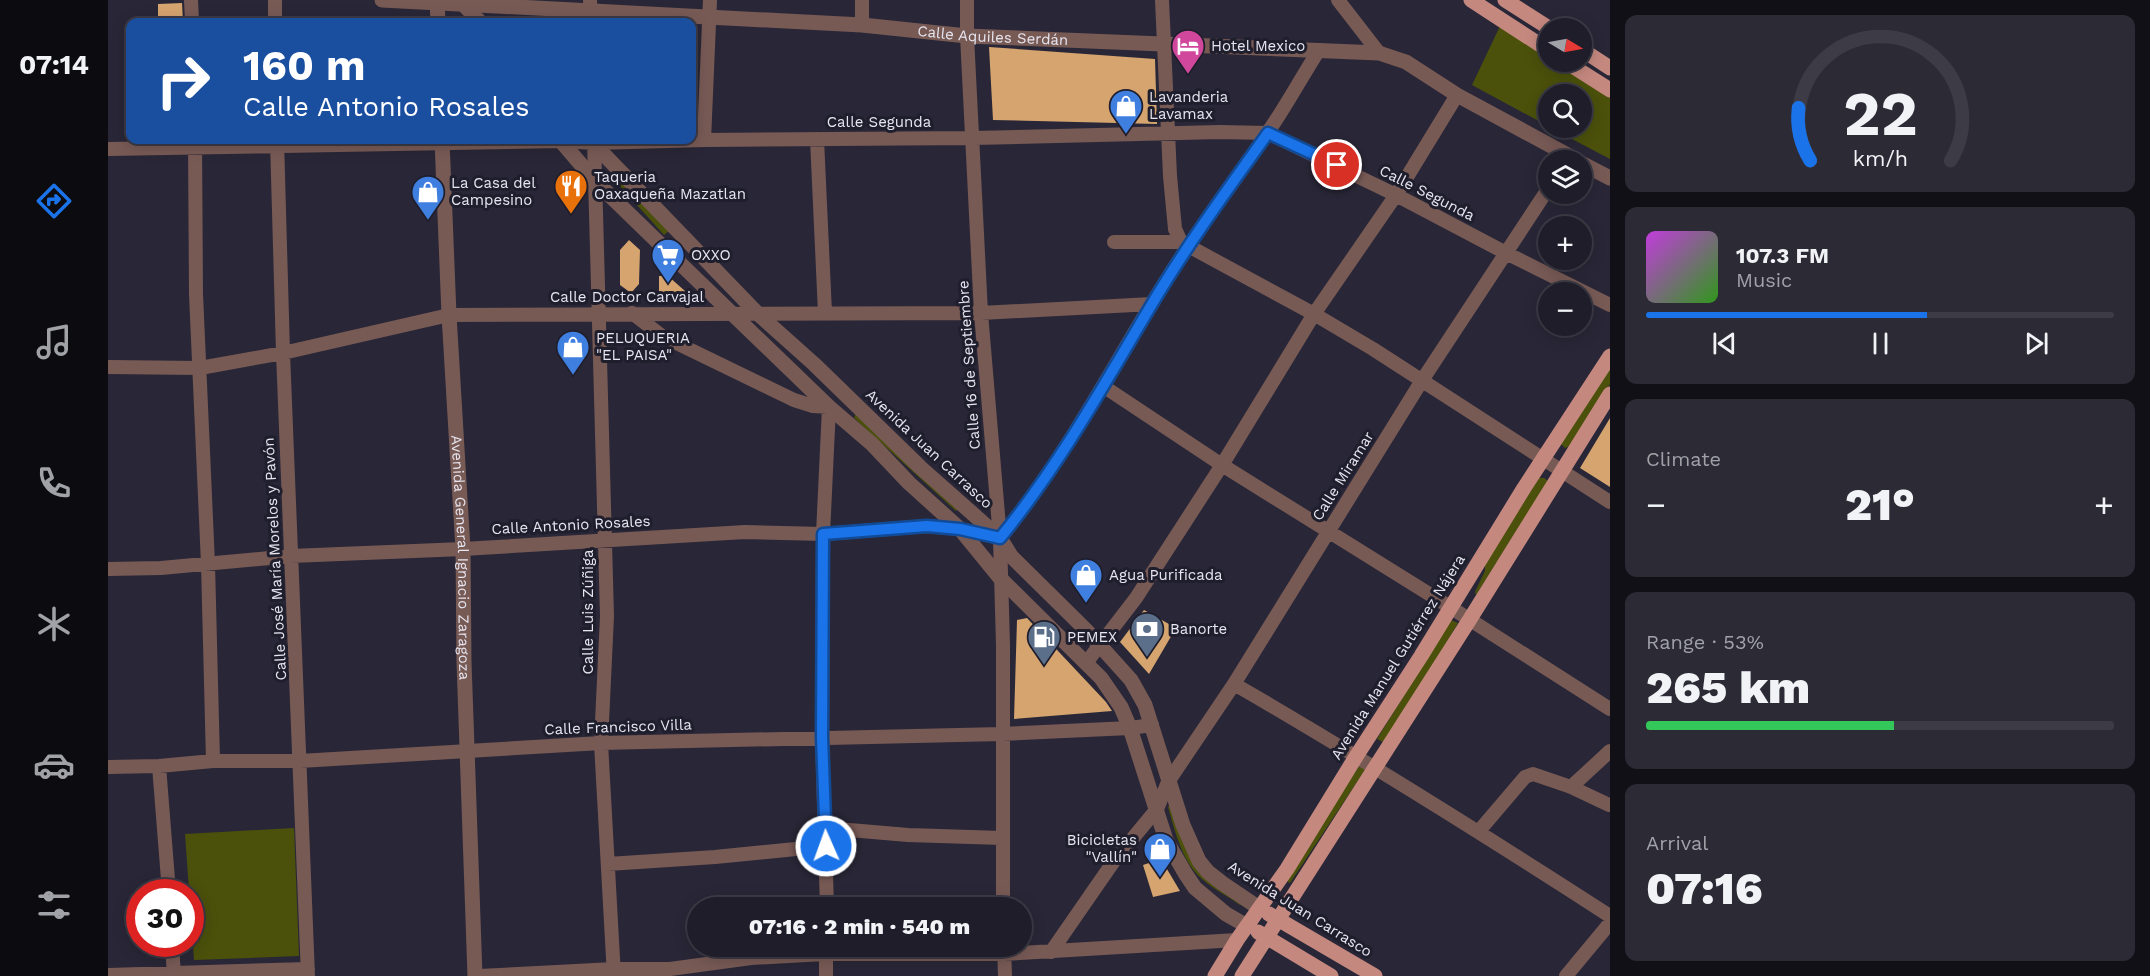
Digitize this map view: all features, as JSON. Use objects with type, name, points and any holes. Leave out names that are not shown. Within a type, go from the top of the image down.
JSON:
[{"type":"main road","points":[[1471,0],[1538,44]]},
{"type":"main road","points":[[1505,0],[1538,21]]},
{"type":"main road","points":[[1592,56],[1610,68]]},
{"type":"main road","points":[[1582,72],[1610,90]]},
{"type":"main road","name":"Avenida Manuel Gutiérrez Nájera","points":[[1215,976],[1237,940],[1287,869],[1543,459],[1610,356]]},
{"type":"main road","points":[[1242,976],[1470,619],[1610,394]]},
{"type":"main road","name":"Avenida Juan Carrasco","points":[[1259,908],[1375,976]]},
{"type":"main road","points":[[1247,926],[1331,976]]},
{"type":"street","points":[[191,0],[192,18]]},
{"type":"street","points":[[275,0],[275,18]]},
{"type":"street","name":"Calle Aquiles Serdán","points":[[382,0],[862,25],[967,36],[1379,53],[1406,62],[1457,95],[1555,150]]},
{"type":"street","points":[[705,140],[710,0]]},
{"type":"street","points":[[862,0],[862,25]]},
{"type":"street","name":"Calle 16 de Septiembre","points":[[967,0],[981,313],[1000,538],[1003,645],[1003,897]]},
{"type":"street","points":[[1162,0],[1175,230],[1185,244],[1373,349],[1610,502]]},
{"type":"street","points":[[1338,0],[1379,53]]},
{"type":"street","points":[[437,2],[438,18]]},
{"type":"street","points":[[437,2],[445,18]]},
{"type":"street","points":[[464,5],[476,18]]},
{"type":"street","points":[[1000,538],[1033,495],[1103,386],[1185,244],[1268,133],[1318,50]]},
{"type":"street","points":[[1086,663],[1136,598],[1222,465],[1314,314],[1396,195],[1457,95]]},
{"type":"street","name":"Calle Segunda","points":[[696,140],[1268,133],[1396,195],[1610,305]]},
{"type":"street","points":[[818,139],[825,314]]},
{"type":"street","name":"Calle Segunda","points":[[108,148],[178,144]]},
{"type":"street","points":[[195,144],[196,294],[208,564],[213,761]]},
{"type":"street","name":"Calle José María Morelos y Pavón","points":[[277,144],[308,973]]},
{"type":"street","name":"Avenida General Ignacio Zaragoza","points":[[442,144],[449,315],[463,549],[467,751],[477,976]]},
{"type":"street","points":[[564,144],[596,182],[829,407],[873,444],[909,483],[960,529],[1000,578],[1113,693],[1130,728],[1166,840],[1195,888],[1226,914],[1247,926]]},
{"type":"street","name":"Calle Luis Zúñiga","points":[[592,144],[596,182],[597,313],[607,616],[601,743],[614,973]]},
{"type":"street","name":"Avenida Juan Carrasco","points":[[595,144],[757,313],[814,364],[913,460],[1000,538],[1011,556],[1131,680],[1145,705],[1168,782],[1199,861],[1208,872],[1259,908]]},
{"type":"street","name":"Calle Aquiles Serdán","points":[[1592,169],[1610,178]]},
{"type":"street","name":"Calle Miramar","points":[[1051,952],[1114,861],[1157,809],[1168,782],[1234,684],[1422,382],[1538,204]]},
{"type":"street","points":[[662,246],[678,231]]},
{"type":"street","points":[[1114,242],[1185,244]]},
{"type":"street","name":"Calle Doctor Carvajal","points":[[108,367],[200,368],[449,315],[730,312],[981,313],[1152,304]]},
{"type":"street","points":[[632,313],[662,336],[795,400],[813,406],[829,407]]},
{"type":"street","points":[[1103,386],[1222,465],[1610,709]]},
{"type":"street","points":[[827,897],[822,737],[823,534],[829,407],[843,393]]},
{"type":"street","name":"Calle Antonio Rosales","points":[[108,569],[161,568],[291,556],[463,549],[745,532],[823,534],[927,526],[960,529],[1000,538]]},
{"type":"street","points":[[1234,684],[1357,755],[1610,916]]},
{"type":"street","name":"Calle Francisco Villa","points":[[108,767],[159,766],[213,761],[300,761],[601,743],[1002,734],[1152,725]]},
{"type":"street","points":[[1571,787],[1610,751]]},
{"type":"street","points":[[159,766],[168,879]]},
{"type":"street","points":[[1479,831],[1528,775],[1533,774],[1571,787],[1609,806]]},
{"type":"street","points":[[826,828],[908,835],[1002,838]]},
{"type":"street","points":[[608,864],[715,857],[826,846]]},
{"type":"street","points":[[1566,976],[1610,923]]},
{"type":"street","points":[[1032,951],[1051,952],[1237,940]]},
{"type":"street","points":[[173,957],[174,974]]},
{"type":"street","points":[[477,976],[614,973],[670,969],[760,957]]},
{"type":"street","points":[[826,957],[826,976]]},
{"type":"street","points":[[1004,957],[1005,976]]},
{"type":"street","points":[[108,975],[308,973]]},
{"type":"green space","points":[[1501,24],[1538,47],[1538,72],[1577,72],[1610,92],[1610,159],[1570,138],[1592,138],[1592,84],[1538,84],[1538,121],[1472,85]]},
{"type":"green space","points":[[615,170],[669,231],[664,235],[610,175]]},
{"type":"green space","points":[[1610,366],[1610,384],[1571,446],[1565,448],[1560,443]]},
{"type":"green space","points":[[856,413],[959,508],[956,511],[854,418]]},
{"type":"green space","points":[[1539,478],[1548,481],[1476,595],[1475,592],[1485,571],[1485,564]]},
{"type":"green space","points":[[1451,620],[1458,623],[1389,738],[1383,742],[1377,739]]},
{"type":"green space","points":[[1369,764],[1290,883],[1287,881],[1360,765]]},
{"type":"green space","points":[[1171,804],[1184,839],[1244,904],[1240,905],[1206,883],[1189,864],[1168,807]]},
{"type":"green space","points":[[294,828],[299,956],[194,960],[194,957],[204,957],[204,879],[188,879],[185,834]]},
{"type":"building","points":[[182,3],[183,18],[158,18],[158,4]]},
{"type":"building","points":[[989,47],[1155,59],[1157,124],[993,120]]},
{"type":"building","points":[[629,240],[640,250],[639,284],[631,293],[620,285],[620,250]]},
{"type":"building","name":"OXXO","points":[[659,276],[668,276],[685,291],[684,299],[659,300]]},
{"type":"building","points":[[1610,418],[1610,487],[1580,468]]},
{"type":"building","name":"Banorte","points":[[1144,610],[1176,628],[1149,674],[1120,642]]},
{"type":"building","name":"PEMEX","points":[[1027,618],[1112,711],[1014,719],[1017,620]]},
{"type":"building","name":"Bicicletas \"Vallín\"","points":[[1161,859],[1180,891],[1153,897],[1143,865]]},
{"type":"place","name":"Hotel Mexico","points":[[1188,75]]},
{"type":"place","name":"Lavanderia Lavamax","points":[[1126,135]]},
{"type":"place","name":"Taqueria Oaxaqueña Mazatlan","points":[[571,215]]},
{"type":"place","name":"La Casa del Campesino","points":[[428,221]]},
{"type":"place","name":"OXXO","points":[[668,284]]},
{"type":"place","name":"PELUQUERIA \"EL PAISA\"","points":[[573,376]]},
{"type":"place","name":"Agua Purificada","points":[[1086,604]]},
{"type":"place","name":"Banorte","points":[[1147,658]]},
{"type":"place","name":"PEMEX","points":[[1044,666]]},
{"type":"place","name":"Bicicletas \"Vallín\"","points":[[1160,878]]},
{"type":"route","points":[[826,846],[822,737],[823,534],[927,526],[960,529],[1000,538],[1033,495],[1103,386],[1170,273],[1268,133],[1337,165]]}]
